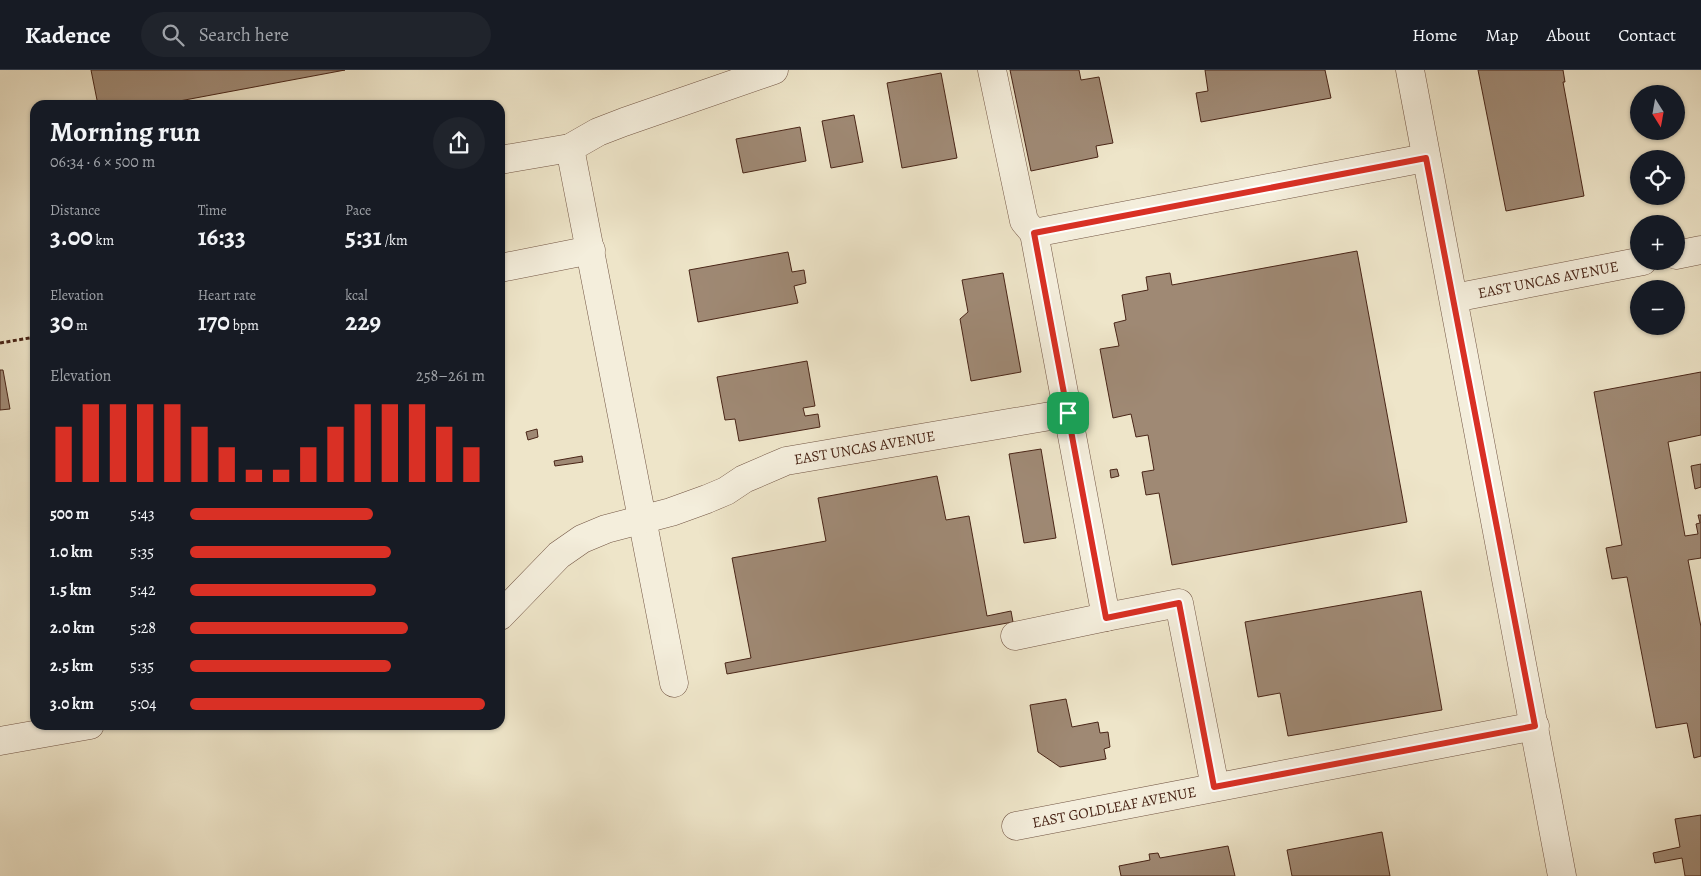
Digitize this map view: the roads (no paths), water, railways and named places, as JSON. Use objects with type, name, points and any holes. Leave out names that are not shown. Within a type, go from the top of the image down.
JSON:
[{"type":"street","points":[[505,159],[570,148],[598,132],[624,122],[774,70]]},
{"type":"street","points":[[992,70],[1024,221],[1034,233],[1106,618]]},
{"type":"street","points":[[1410,75],[1454,298],[1562,876]]},
{"type":"street","points":[[570,148],[674,683]]},
{"type":"street","points":[[1034,233],[1426,158]]},
{"type":"street","points":[[505,267],[591,250]]},
{"type":"street","points":[[1685,253],[1701,250]]},
{"type":"street","name":"EAST UNCAS AVENUE","points":[[1454,298],[1630,264]]},
{"type":"street","name":"EAST UNCAS AVENUE","points":[[505,611],[558,555],[582,539],[606,529],[671,512],[714,497],[751,475],[786,461],[1068,413]]},
{"type":"street","points":[[1016,636],[1179,603],[1214,787]]},
{"type":"street","name":"EAST GOLDLEAF AVENUE","points":[[1016,826],[1535,726]]},
{"type":"street","points":[[0,741],[62,730]]}]
